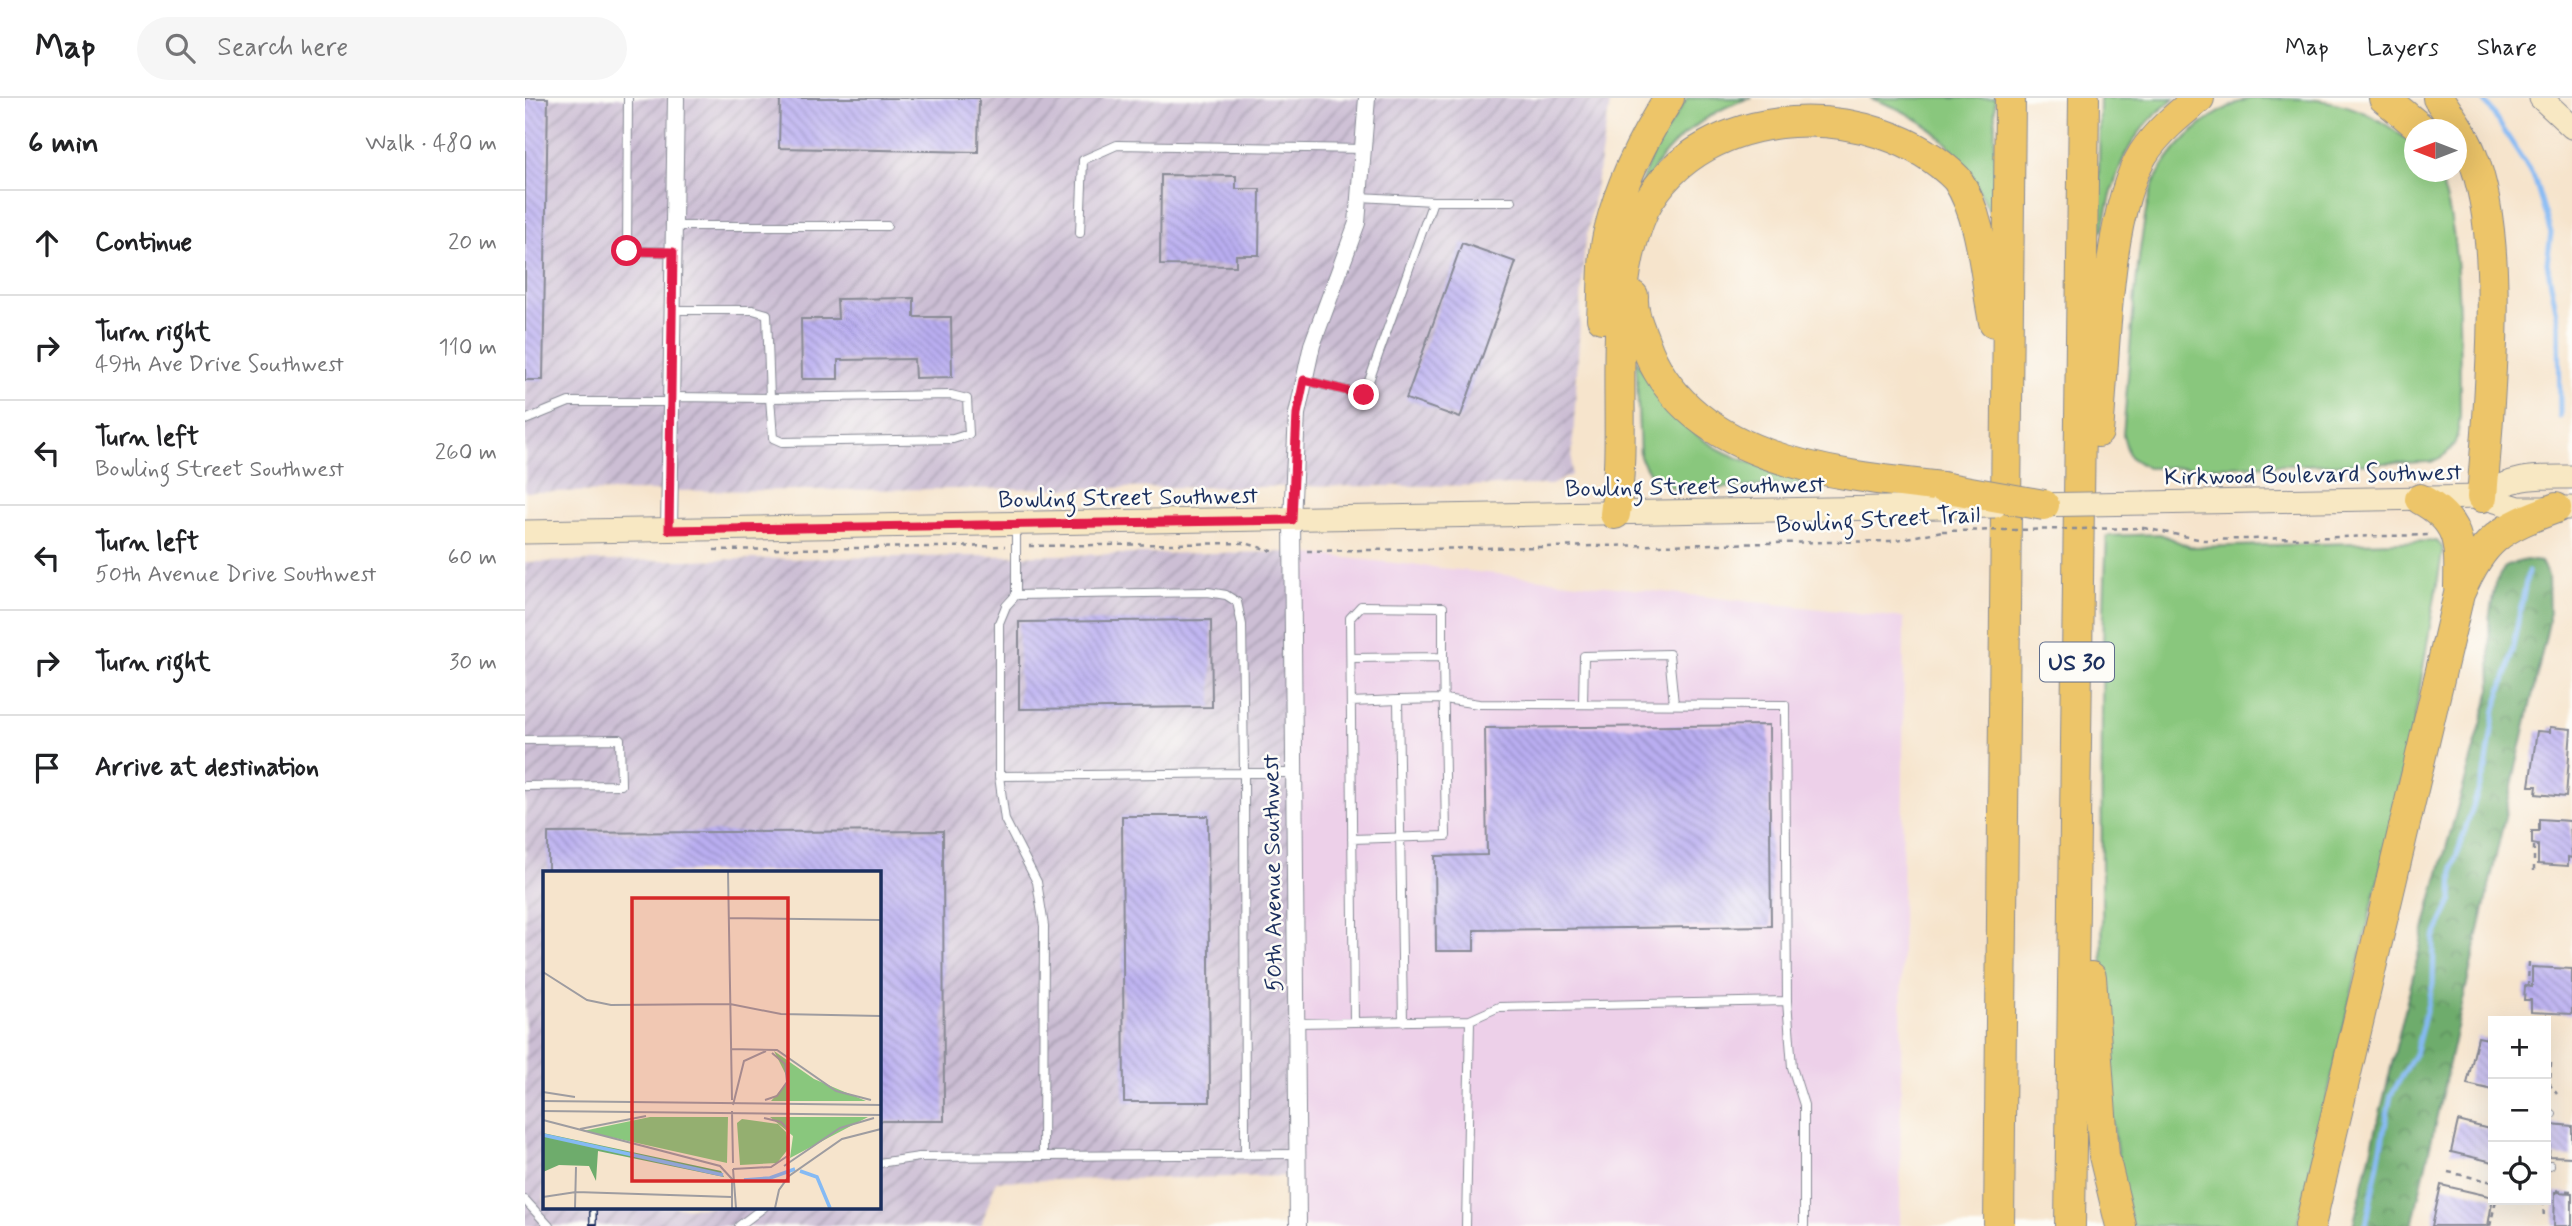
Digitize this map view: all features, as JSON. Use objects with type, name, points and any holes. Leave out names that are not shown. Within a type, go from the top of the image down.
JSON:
[{"type":"highway","points":[[1615,513],[1609,472],[1601,322],[1608,234],[1639,147],[1669,98]]},
{"type":"highway","name":"US 30","points":[[1999,1226],[2010,98]]},
{"type":"highway","name":"US 30","points":[[2070,1226],[2084,98]]},
{"type":"highway","points":[[2077,677],[2114,254],[2123,199],[2143,154],[2170,121],[2199,98]]},
{"type":"highway","points":[[2384,98],[2410,119]]},
{"type":"highway","points":[[2438,98],[2471,154],[2484,201],[2490,258],[2490,334],[2482,497]]},
{"type":"highway","points":[[1615,513],[1621,473],[1619,365],[1623,290],[1643,211],[1678,156],[1700,136],[1725,120],[1775,103],[1815,101],[1854,106],[1883,117],[1926,144],[1957,180],[1976,224],[2006,390]]},
{"type":"highway","points":[[2456,182],[2470,223],[2482,497]]},
{"type":"highway","points":[[1635,240],[1632,307],[1649,356],[1678,401],[1702,422],[1765,453],[1942,497],[2043,505]]},
{"type":"highway","points":[[2420,499],[2442,511],[2454,530],[2459,558],[2459,594]]},
{"type":"highway","points":[[2310,1226],[2459,594],[2473,561],[2501,532],[2564,508]]},
{"type":"highway","points":[[2076,791],[2105,1156],[2121,1226]]},
{"type":"main road","points":[[2541,98],[2572,127]]},
{"type":"main road","name":"Kirkwood Boulevard Southwest","points":[[2482,497],[2508,481],[2523,477],[2572,477]]},
{"type":"main road","name":"Bowling Street Southwest","points":[[525,532],[669,530],[1016,536],[1292,520],[1615,513],[1942,497]]},
{"type":"main road","name":"Kirkwood Boulevard Southwest","points":[[2043,505],[2482,497],[2519,508],[2564,508]]},
{"type":"street","points":[[669,530],[676,98]]},
{"type":"street","name":"50th Avenue Southwest","points":[[1299,1226],[1292,520],[1297,414],[1312,345],[1357,223],[1367,98]]},
{"type":"lane","points":[[628,98],[627,251],[673,252]]},
{"type":"lane","points":[[1080,233],[1083,160],[1117,145],[1365,149]]},
{"type":"lane","points":[[1360,197],[1512,201]]},
{"type":"lane","points":[[1304,380],[1364,395],[1433,201]]},
{"type":"lane","points":[[674,226],[887,226]]},
{"type":"lane","points":[[525,420],[569,402],[770,398],[951,395],[967,399],[969,434],[953,439],[782,442],[773,438],[770,398],[768,314],[753,310],[672,310]]},
{"type":"lane","points":[[1016,536],[1016,595],[1006,606],[999,622],[999,776],[1005,820],[1037,883],[1044,926],[1043,1156]]},
{"type":"lane","points":[[1016,595],[1208,592],[1226,595],[1237,602],[1242,625],[1245,1154]]},
{"type":"lane","points":[[1352,839],[1446,836],[1443,607],[1361,606],[1350,618],[1351,658],[1352,839],[1354,1022]]},
{"type":"lane","points":[[1583,704],[1584,656],[1669,654],[1674,704]]},
{"type":"lane","points":[[1351,658],[1443,657]]},
{"type":"lane","points":[[1351,702],[1444,699],[1479,704],[1785,705],[1787,1001],[1792,1067],[1804,1105],[1804,1226]]},
{"type":"lane","points":[[1398,700],[1403,1022]]},
{"type":"lane","points":[[525,740],[620,739],[621,785],[525,786]]},
{"type":"lane","points":[[999,776],[1294,773]]},
{"type":"lane","points":[[1296,1023],[1470,1020],[1499,1007],[1787,1001]]},
{"type":"lane","points":[[1466,1226],[1470,1020]]},
{"type":"lane","points":[[880,1163],[919,1157],[1298,1154]]},
{"type":"lane","points":[[525,1200],[549,1226]]},
{"type":"lane","points":[[739,1226],[763,1208]]},
{"type":"path","name":"Bowling Street Trail","points":[[1312,551],[1891,541],[1942,531],[2144,528],[2203,540],[2432,535]]},
{"type":"path","points":[[702,550],[1016,536],[1245,543],[1275,552]]},
{"type":"path","points":[[2534,845],[2534,871]]},
{"type":"path","points":[[2528,987],[2529,960]]},
{"type":"path","points":[[2550,1079],[2550,1085],[2557,1094]]},
{"type":"path","points":[[2448,1172],[2470,1180],[2488,1182]]},
{"type":"path","points":[[2551,1190],[2572,1191]]},
{"type":"path","points":[[2490,1226],[2495,1205]]},
{"type":"path","points":[[2543,1205],[2544,1219]]},
{"type":"shaded area","points":[[525,98],[1611,98],[1584,253],[1571,475],[1551,485],[525,492]]},
{"type":"shaded area","points":[[1292,552],[1904,618],[1900,1226],[1298,1226]]},
{"type":"shaded area","points":[[1292,552],[1298,1176],[996,1181],[981,1226],[525,1226],[525,562]]},
{"type":"green space","points":[[1687,98],[1751,98],[1724,108],[1697,125],[1672,146],[1654,169],[1635,209],[1634,201],[1653,152]]},
{"type":"green space","points":[[1870,98],[1995,98],[1994,221],[1960,160],[1933,130],[1894,107]]},
{"type":"green space","points":[[2100,98],[2175,98],[2145,126],[2125,156],[2112,191],[2103,231],[2098,231]]},
{"type":"green space","points":[[2250,98],[2300,99],[2320,100],[2357,109],[2404,137],[2404,182],[2440,182],[2451,220],[2455,253],[2460,416],[2454,445],[2439,458],[2431,462],[2147,468],[2129,456],[2123,435],[2133,315],[2144,224],[2152,188],[2177,147],[2211,118]]},
{"type":"green space","points":[[1636,358],[1669,408],[1706,441],[1751,462],[1809,477],[1809,484],[1680,490],[1663,484],[1650,474],[1640,457]]},
{"type":"green space","points":[[2160,534],[2190,547],[2437,541],[2443,548],[2412,735],[2297,1226],[2132,1226],[2122,1184],[2106,1053],[2103,964],[2102,706],[2107,536]]},
{"type":"green space","points":[[2526,560],[2541,562],[2548,575],[2549,622],[2412,1226],[2353,1226],[2431,901],[2491,689],[2489,619],[2495,583],[2506,565]]},
{"type":"building","points":[[525,98],[548,98],[543,380],[525,380]]},
{"type":"building","points":[[780,98],[979,98],[978,152],[779,148]]},
{"type":"building","points":[[1161,175],[1236,176],[1236,189],[1260,189],[1259,255],[1236,255],[1236,266],[1160,265]]},
{"type":"building","points":[[1462,243],[1516,262],[1460,418],[1406,399]]},
{"type":"building","points":[[914,298],[914,317],[951,317],[952,377],[915,378],[914,359],[838,360],[838,379],[802,379],[801,319],[838,319],[837,299]]},
{"type":"building","points":[[1211,620],[1212,707],[1019,709],[1019,622]]},
{"type":"building","points":[[1769,725],[1771,926],[1474,930],[1474,951],[1436,951],[1435,856],[1487,855],[1485,728]]},
{"type":"building","points":[[2550,727],[2571,729],[2566,797],[2536,794],[2537,786],[2529,786],[2537,731],[2550,732]]},
{"type":"building","points":[[1122,816],[1208,816],[1210,1102],[1124,1102]]},
{"type":"building","points":[[2539,819],[2570,821],[2572,858],[2568,857],[2568,866],[2538,864],[2538,845],[2532,844],[2532,831],[2539,831]]},
{"type":"building","points":[[943,831],[944,1121],[880,1121],[880,871],[548,871],[548,833]]},
{"type":"building","points":[[2532,967],[2572,969],[2572,1014],[2531,1012],[2531,1000],[2524,1000],[2525,986],[2532,987]]},
{"type":"building","points":[[2478,1037],[2488,1039],[2488,1089],[2467,1084]]},
{"type":"building","points":[[2458,1121],[2488,1129],[2488,1161],[2451,1152]]},
{"type":"building","points":[[2551,1124],[2572,1126],[2572,1157],[2551,1156]]},
{"type":"building","points":[[2441,1185],[2488,1196],[2488,1205],[2492,1205],[2488,1226],[2432,1226]]},
{"type":"building","points":[[2555,1192],[2572,1193],[2572,1226],[2554,1226]]},
{"type":"waterway","points":[[2483,98],[2534,177],[2551,233],[2547,263],[2559,325],[2560,417]]},
{"type":"waterway","points":[[2366,1226],[2391,1095],[2415,1054],[2433,984],[2434,938],[2452,900],[2453,866],[2486,768],[2495,710],[2509,666],[2528,572]]},
{"type":"railway","points":[[593,1208],[593,1226]]},
{"type":"route","points":[[627,251],[673,252],[669,530],[1292,520],[1297,414],[1304,380],[1364,395]]}]
